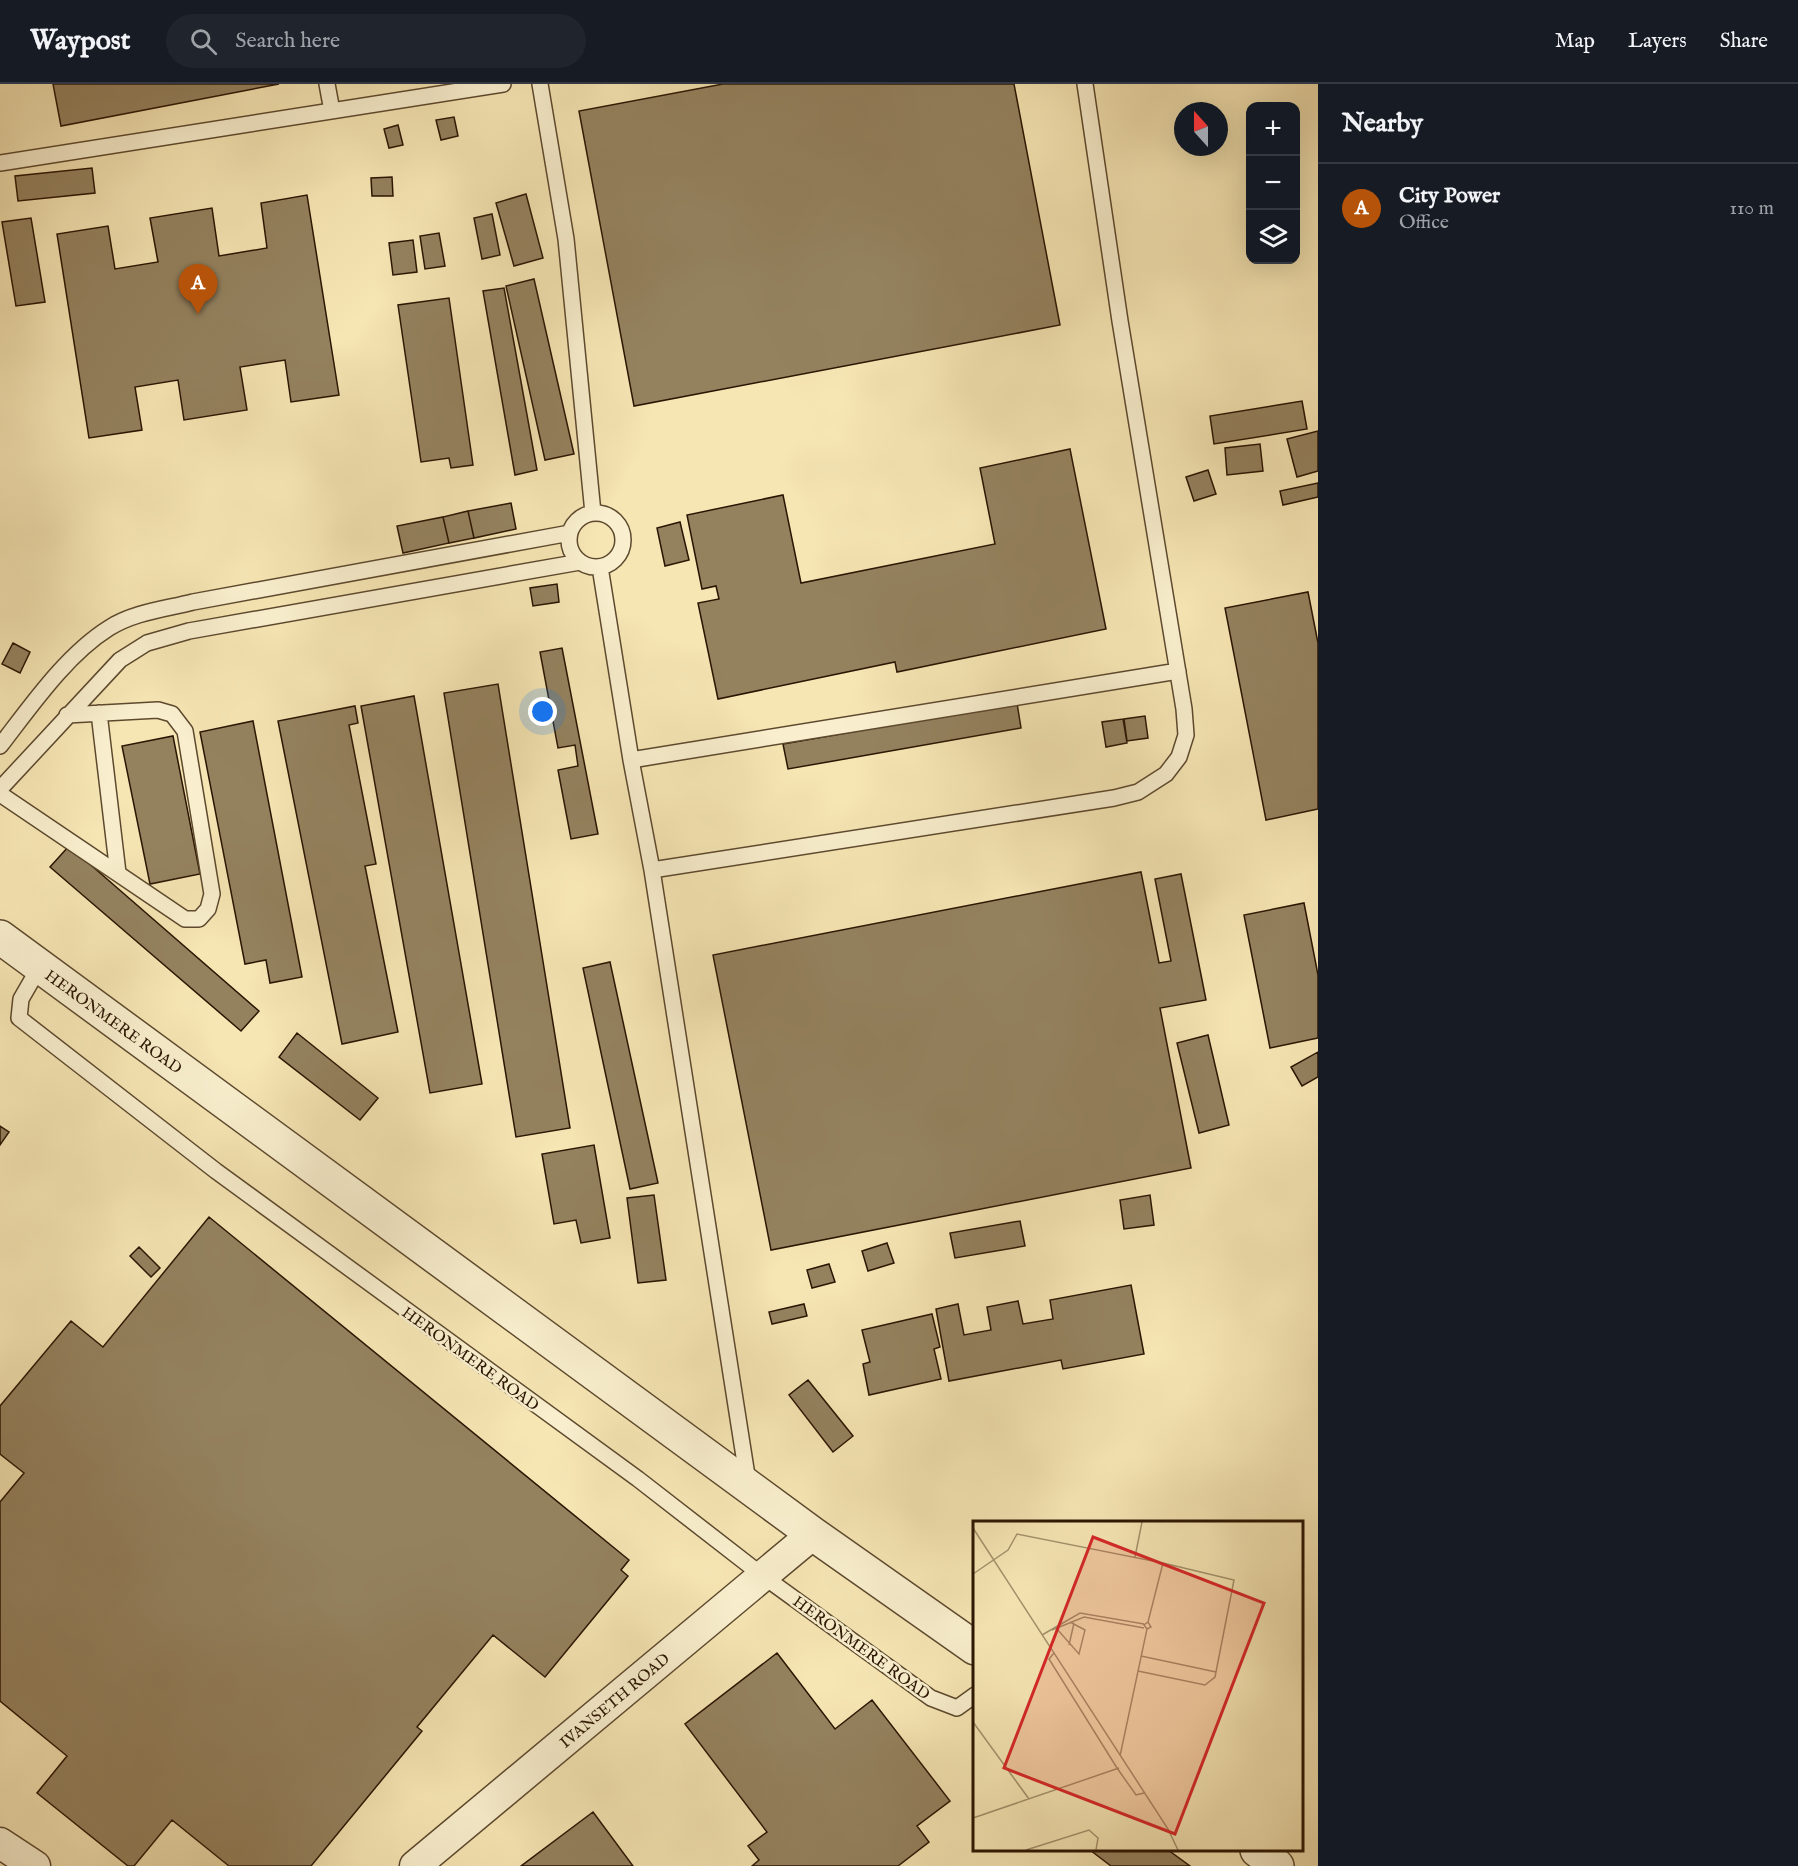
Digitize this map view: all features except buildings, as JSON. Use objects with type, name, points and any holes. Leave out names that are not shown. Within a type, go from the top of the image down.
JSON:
[{"type":"street","name":"HERONMERE ROAD","points":[[0,937],[813,1534],[973,1647]]},
{"type":"street","name":"IVANSETH ROAD","points":[[415,1866],[813,1534]]},
{"type":"street","points":[[0,1843],[35,1866]]},
{"type":"street","points":[[1258,1851],[1277,1866]]},
{"type":"lane","points":[[327,84],[332,111]]},
{"type":"lane","points":[[0,163],[503,84]]},
{"type":"lane","points":[[540,84],[566,239],[593,513]]},
{"type":"lane","points":[[652,870],[1114,798],[1138,792],[1166,774],[1179,757],[1186,735],[1178,671],[1120,321],[1085,84]]},
{"type":"lane","points":[[593,513],[603,514],[620,527],[623,537],[622,548],[609,564],[589,567],[573,554],[569,544],[570,534],[582,517],[593,513]]},
{"type":"lane","points":[[0,746],[81,650],[110,627],[141,614],[205,600],[570,534]]},
{"type":"lane","points":[[0,789],[120,660],[147,643],[189,630],[580,562]]},
{"type":"lane","points":[[600,567],[631,760],[652,870],[749,1486]]},
{"type":"lane","points":[[631,760],[1178,671]]},
{"type":"lane","points":[[0,794],[185,919],[199,919],[208,909],[212,894],[185,731],[172,714],[158,710],[67,715]]},
{"type":"lane","points":[[99,713],[118,873]]},
{"type":"lane","name":"HERONMERE ROAD","points":[[40,966],[21,999],[19,1018],[216,1172],[638,1479],[763,1576],[932,1698],[957,1708],[973,1696]]},
{"type":"place","name":"City Power","points":[[198,314]]}]
